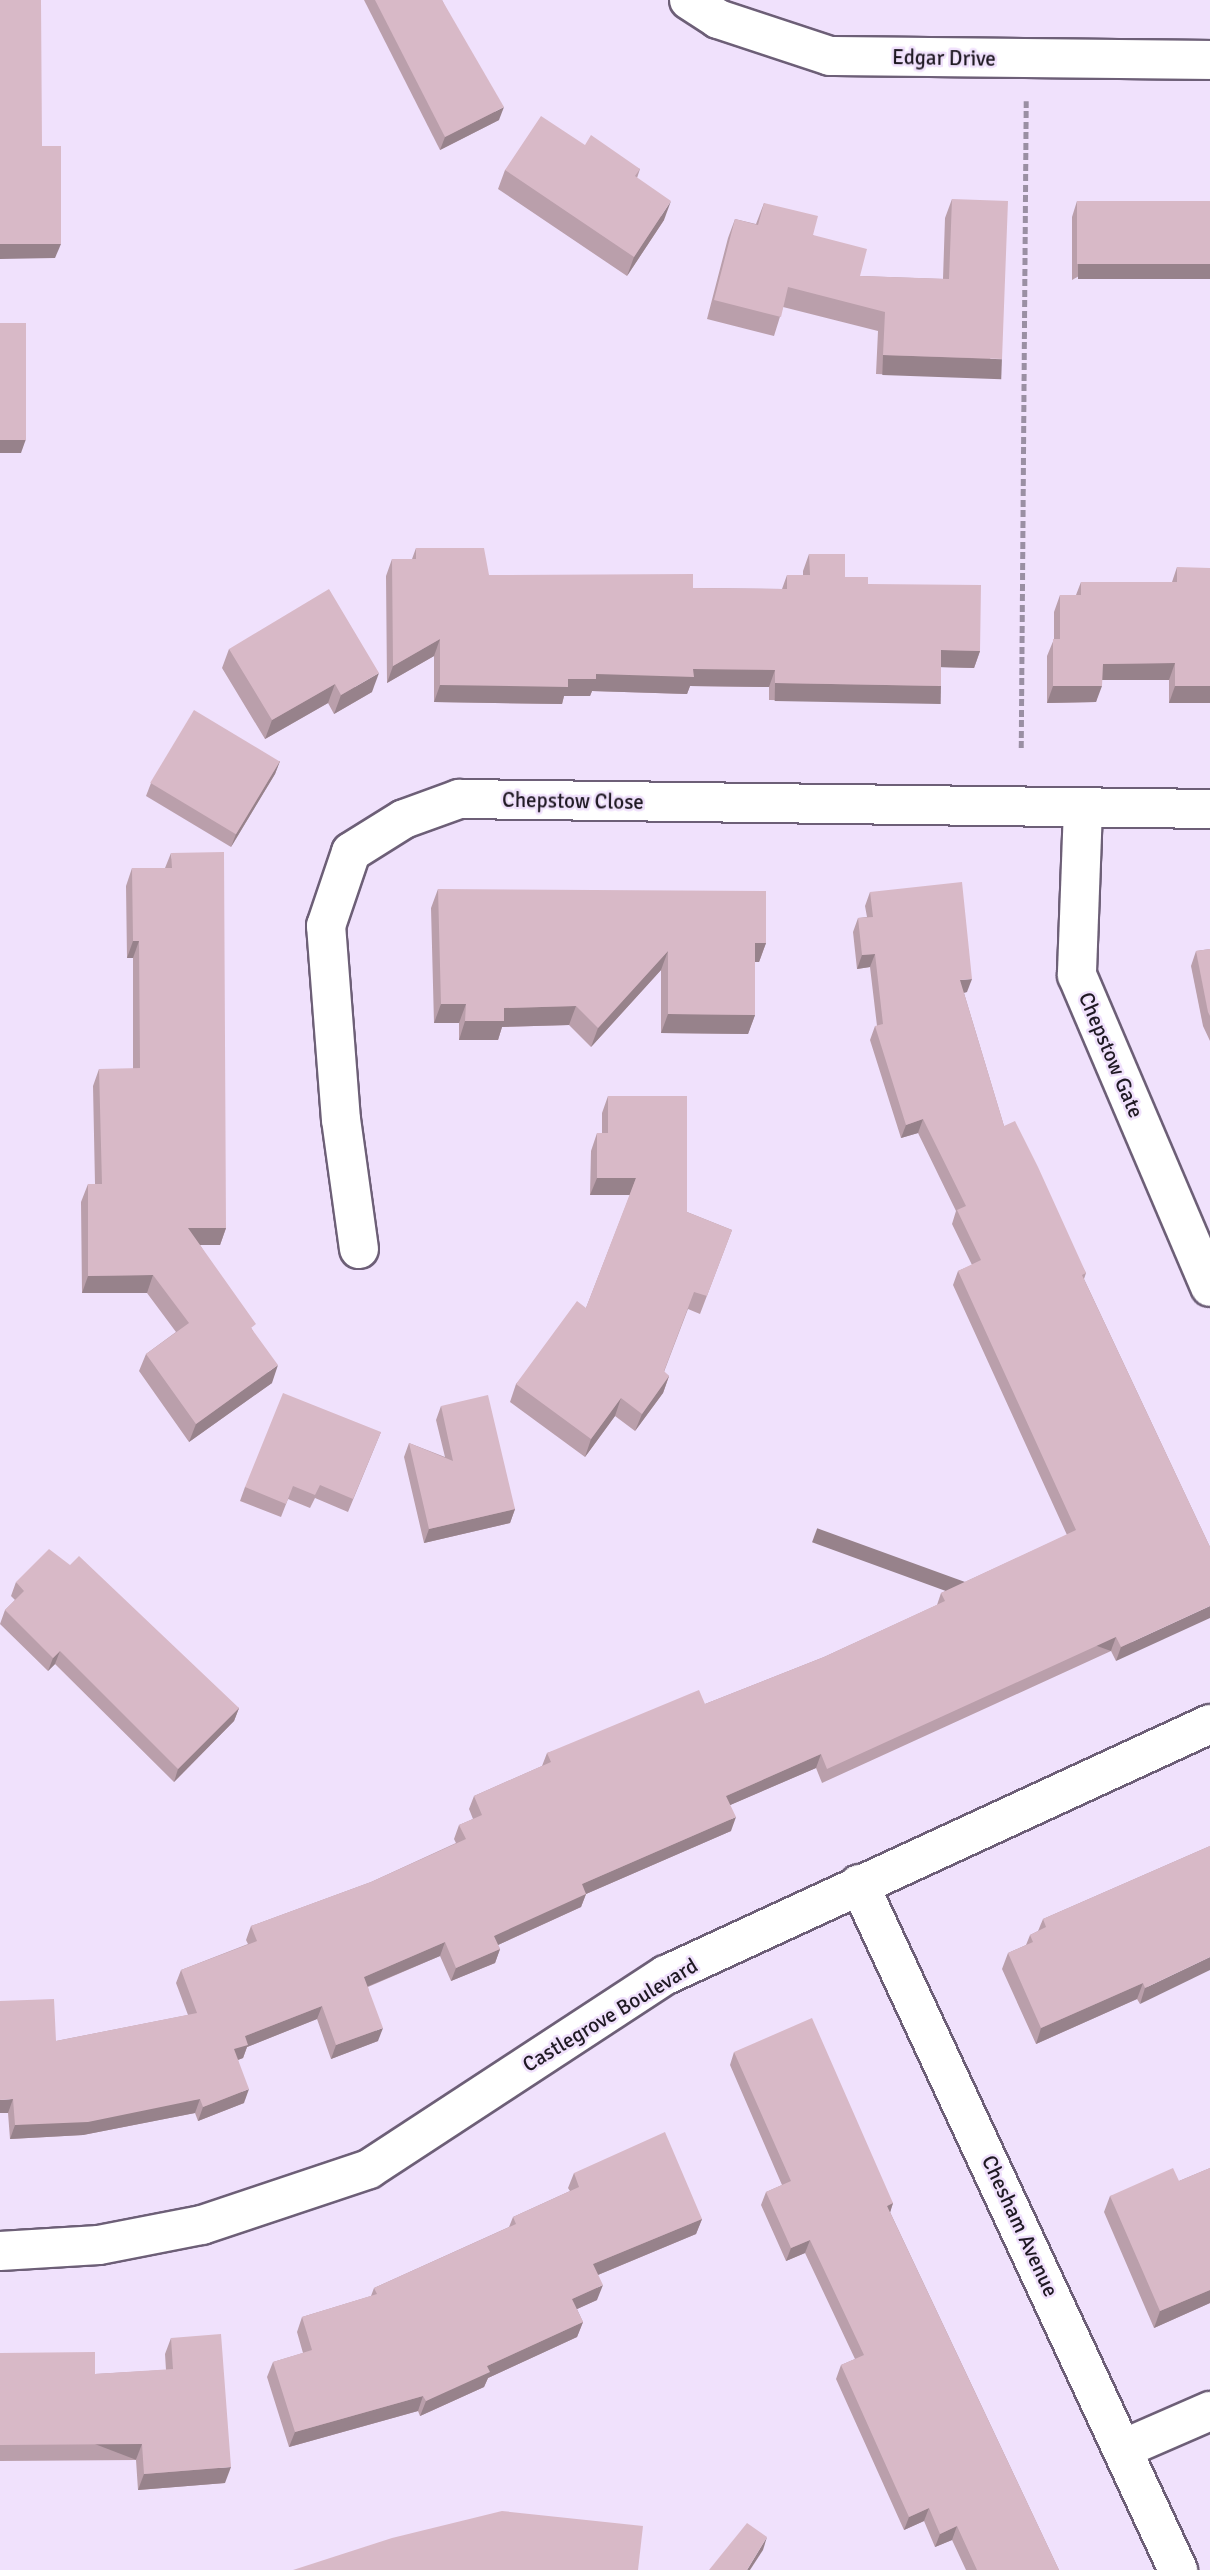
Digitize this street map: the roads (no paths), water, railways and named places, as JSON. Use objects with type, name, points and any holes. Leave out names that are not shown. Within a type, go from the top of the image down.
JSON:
[{"type":"street","name":"Edgar Drive","points":[[689,0],[718,19],[830,56],[1210,60]]},
{"type":"street","name":"Chepstow Close","points":[[359,1249],[341,1120],[326,926],[351,852],[404,819],[459,799],[1210,809]]},
{"type":"street","name":"Chepstow Gate","points":[[1083,808],[1077,975],[1210,1287]]},
{"type":"street","name":"Castlegrove Boulevard","points":[[0,2251],[99,2245],[202,2225],[369,2169],[666,1975],[1210,1724]]},
{"type":"street","name":"Chesham Avenue","points":[[859,1884],[1125,2448],[1178,2570]]},
{"type":"street","points":[[1125,2448],[1210,2411]]}]
